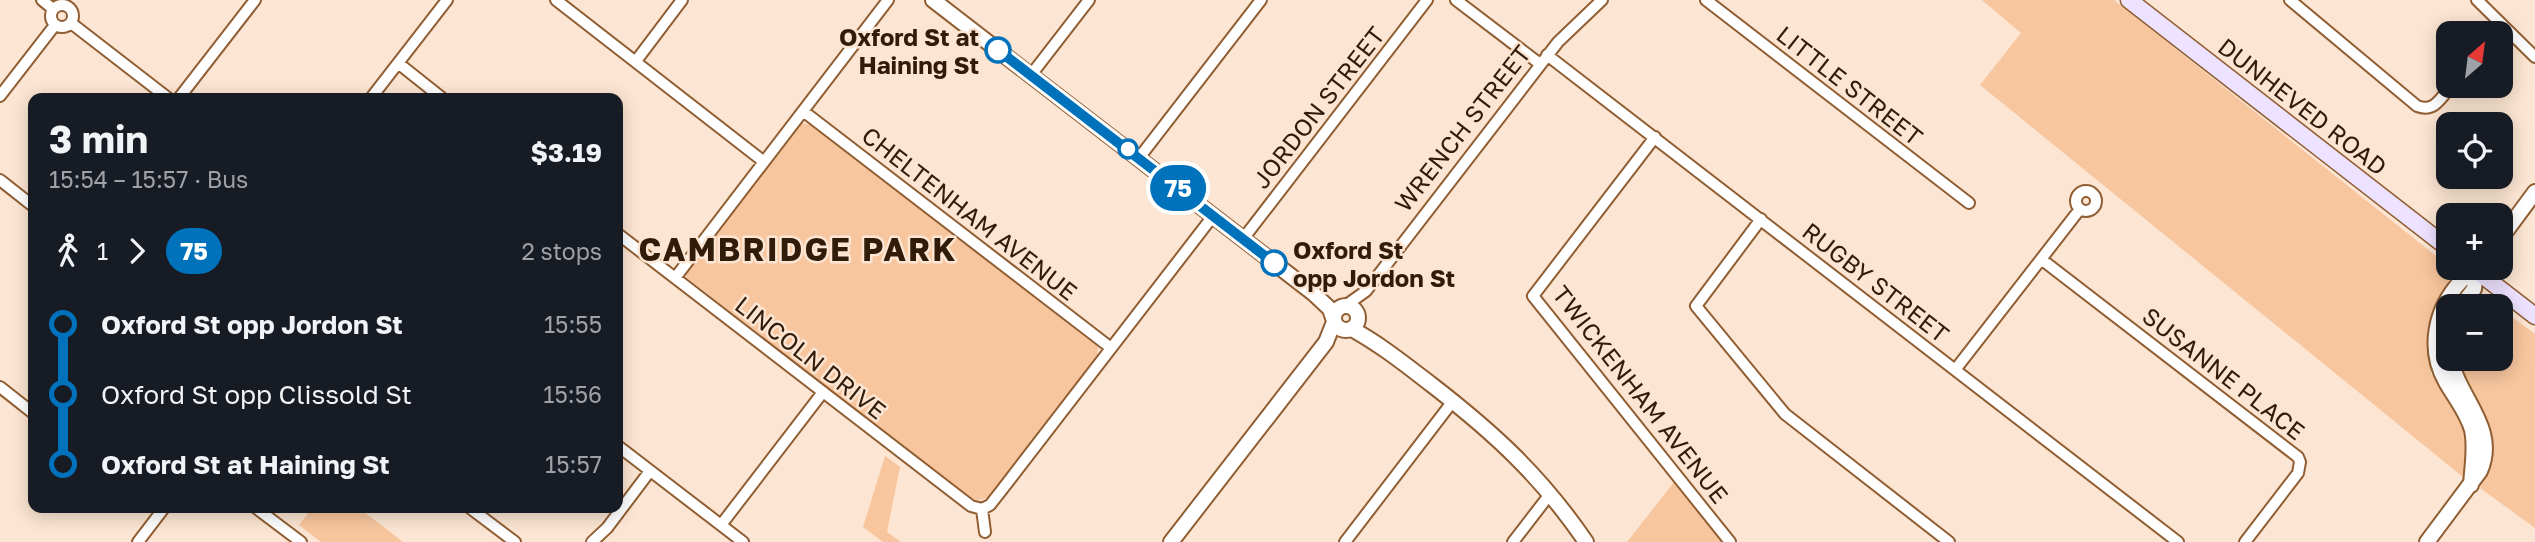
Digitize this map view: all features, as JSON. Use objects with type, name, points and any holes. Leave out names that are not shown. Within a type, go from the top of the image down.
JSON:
[{"type":"main road","name":"DUNHEVED ROAD","points":[[2129,0],[2436,239]]},
{"type":"main road","points":[[2490,280],[2535,316]]},
{"type":"street","points":[[42,0],[53,9]]},
{"type":"street","points":[[183,93],[255,0]]},
{"type":"street","points":[[375,93],[447,0]]},
{"type":"street","points":[[556,0],[763,161]]},
{"type":"street","points":[[636,61],[682,0]]},
{"type":"street","points":[[675,278],[887,0]]},
{"type":"street","points":[[933,0],[1498,438],[1550,494],[1586,542]]},
{"type":"street","points":[[1031,75],[1089,0]]},
{"type":"street","points":[[1139,158],[1261,0]]},
{"type":"street","name":"JORDON STREET","points":[[1243,239],[1427,0]]},
{"type":"street","name":"RUGBY STREET","points":[[1456,0],[1655,137],[2178,542]]},
{"type":"street","name":"WRENCH STREET","points":[[1171,542],[1544,59],[1570,29],[1602,0]]},
{"type":"street","name":"LITTLE STREET","points":[[1706,0],[1969,203]]},
{"type":"street","points":[[2290,0],[2417,106],[2426,109],[2433,107],[2441,98]]},
{"type":"street","points":[[2477,0],[2493,21]]},
{"type":"street","points":[[55,25],[51,15],[53,9],[60,5],[72,4],[71,23]]},
{"type":"street","points":[[55,25],[62,27],[71,23]]},
{"type":"street","points":[[71,23],[162,93]]},
{"type":"street","points":[[0,96],[55,25]]},
{"type":"street","points":[[2513,40],[2535,57]]},
{"type":"street","points":[[398,63],[436,93]]},
{"type":"street","name":"CHELTENHAM AVENUE","points":[[803,111],[1111,348]]},
{"type":"street","name":"TWICKENHAM AVENUE","points":[[1655,137],[1533,296],[1730,542]]},
{"type":"street","points":[[0,180],[28,202]]},
{"type":"street","points":[[2513,222],[2535,192]]},
{"type":"street","points":[[1955,370],[2080,209]]},
{"type":"street","points":[[985,532],[982,509],[990,505],[1213,216]]},
{"type":"street","points":[[1761,219],[1696,306],[1784,414],[1934,538],[1949,542]]},
{"type":"street","name":"LINCOLN DRIVE","points":[[623,237],[971,506],[982,509]]},
{"type":"street","name":"SUSANNE PLACE","points":[[2042,259],[2298,457],[2298,473],[2245,542]]},
{"type":"street","points":[[2463,280],[2442,311],[2435,342],[2441,372],[2463,410],[2472,432],[2474,443],[2470,485]]},
{"type":"street","points":[[2427,542],[2483,464],[2483,434],[2479,416],[2454,371]]},
{"type":"street","points":[[0,387],[28,409]]},
{"type":"street","points":[[721,525],[823,392]]},
{"type":"street","points":[[1345,542],[1453,401]]},
{"type":"street","points":[[623,450],[743,542]]},
{"type":"street","points":[[623,507],[650,471]]},
{"type":"street","points":[[1513,542],[1550,494]]},
{"type":"street","points":[[138,542],[157,513]]},
{"type":"street","points":[[263,513],[301,542]]},
{"type":"street","points":[[477,513],[515,542]]},
{"type":"street","points":[[592,542],[618,513]]},
{"type":"shaded area","points":[[1982,0],[2114,0],[2436,256],[2436,280],[2448,280],[2449,283],[2445,294],[2436,294],[2436,316],[2429,334],[2431,374],[2464,423],[2470,443],[2463,477],[1980,85],[2021,33]]},
{"type":"shaded area","points":[[801,123],[811,125],[1098,347],[1097,356],[986,498],[979,500],[969,497],[686,277],[685,272]]},
{"type":"shaded area","points":[[2513,318],[2535,334],[2535,528],[2480,488],[2489,458],[2471,393],[2461,371],[2513,371]]},
{"type":"shaded area","points":[[885,456],[900,467],[887,532],[901,542],[883,542],[863,527]]},
{"type":"shaded area","points":[[1674,482],[1722,542],[1627,542]]},
{"type":"shaded area","points":[[308,513],[365,513],[403,542],[321,542],[299,525]]},
{"type":"bus line","name":"75","points":[[998,50],[1274,263]]},
{"type":"place","name":"Oxford St at Haining St","points":[[998,50]]},
{"type":"place","name":"Oxford St opp Jordon St","points":[[1274,263]]},
{"type":"district","name":"CAMBRIDGE PARK","points":[[798,249]]}]
